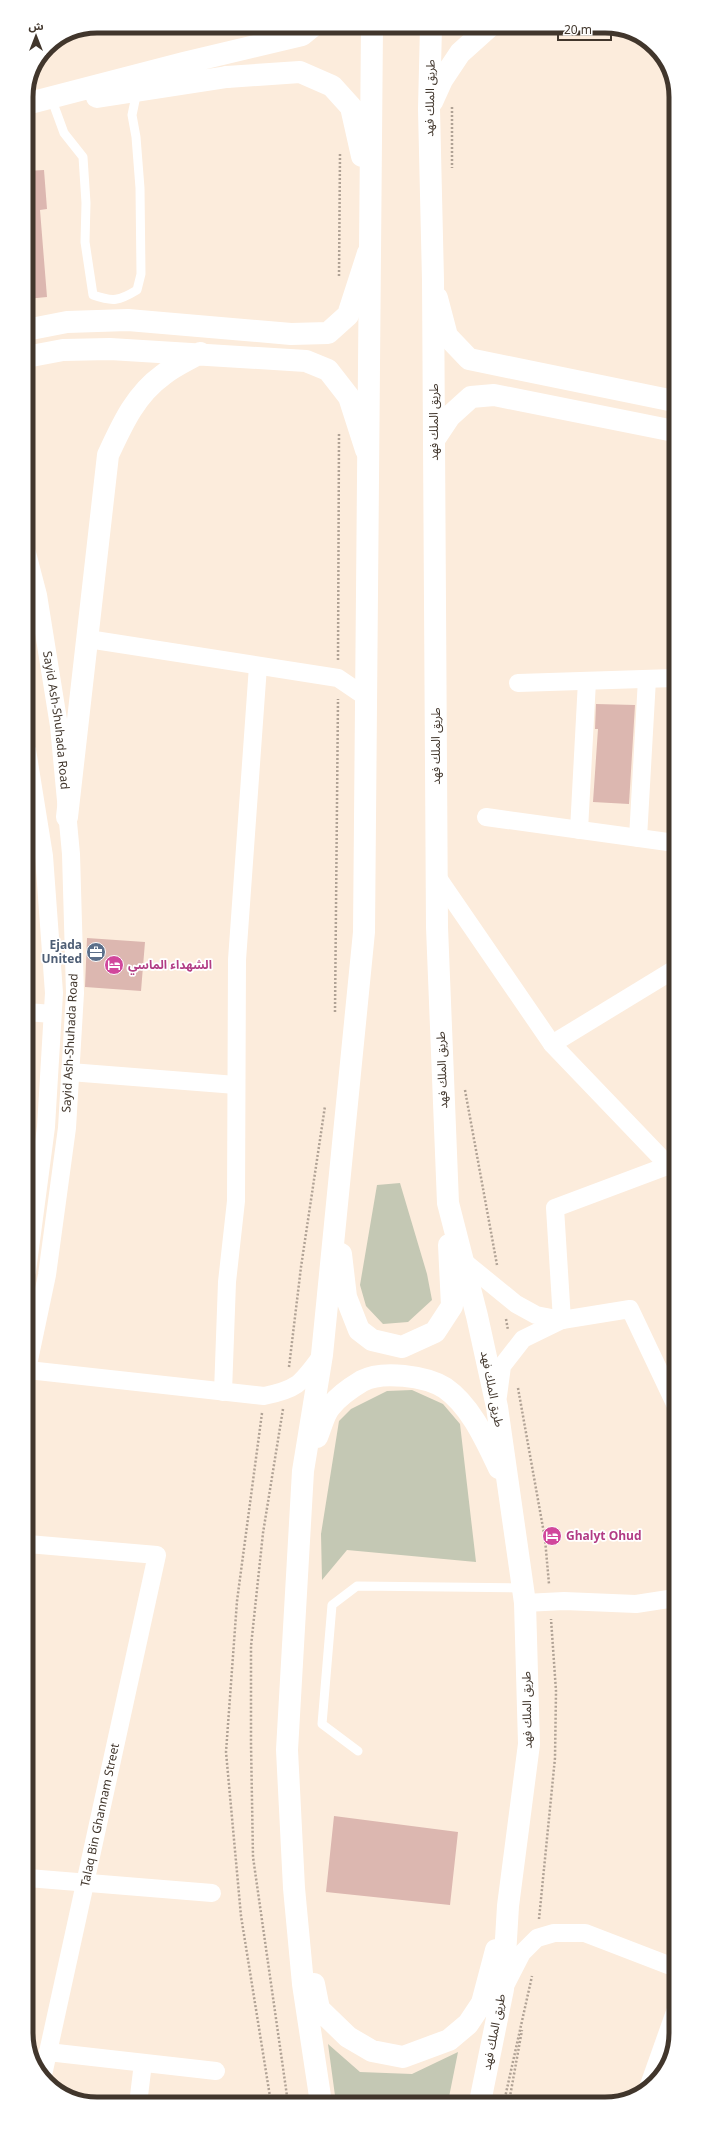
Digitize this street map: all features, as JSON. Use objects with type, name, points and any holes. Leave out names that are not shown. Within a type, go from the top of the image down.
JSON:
[{"type":"main road","points":[[33,102],[300,33]]},
{"type":"main road","points":[[320,2097],[303,1984],[294,1888],[287,1750],[303,1471],[322,1355],[364,932],[372,33]]},
{"type":"main road","name":"طريق الملك فهد","points":[[432,33],[429,109],[433,280],[436,875],[448,1203],[477,1316],[497,1407],[524,1596],[529,1744],[508,1906],[503,1989],[481,2097]]},
{"type":"main road","points":[[429,109],[442,80],[460,54],[482,33]]},
{"type":"main road","points":[[33,106],[227,77],[300,72],[332,86],[351,107],[370,200]]},
{"type":"main road","points":[[33,329],[67,322],[128,320],[292,334],[328,333],[348,315],[370,247]]},
{"type":"main road","points":[[433,280],[447,336],[470,360],[669,400]]},
{"type":"main road","points":[[33,356],[62,350],[110,349],[200,353],[306,361],[328,370],[349,397],[368,456]]},
{"type":"main road","points":[[67,817],[108,455],[124,421],[141,395],[163,375],[200,353]]},
{"type":"main road","points":[[434,440],[450,416],[471,397],[494,396],[669,430]]},
{"type":"main road","points":[[336,1215],[346,1298],[360,1330],[372,1340],[402,1347],[436,1332],[452,1306],[448,1203]]},
{"type":"main road","points":[[303,1471],[330,1407],[363,1380],[385,1375],[415,1376],[445,1388],[466,1409],[488,1446],[509,1488]]},
{"type":"main road","points":[[294,1888],[319,2009],[348,2037],[372,2051],[403,2057],[449,2040],[468,2024],[482,2003],[508,1906]]},
{"type":"street","name":"Sayid Ash-Shuhada Road","points":[[33,576],[38,595],[58,718],[71,854],[75,993],[67,1128],[47,1275],[33,1341]]},
{"type":"street","points":[[88,639],[338,678],[366,697]]},
{"type":"street","points":[[223,1392],[227,1282],[236,1201],[237,960],[258,666]]},
{"type":"street","points":[[518,683],[669,678]]},
{"type":"street","points":[[638,838],[647,679]]},
{"type":"street","points":[[579,830],[587,681]]},
{"type":"street","name":"Sayid Ash-Shuhada Road","points":[[33,787],[44,856],[54,993],[46,1127],[33,1199]]},
{"type":"street","points":[[486,817],[669,842]]},
{"type":"street","points":[[436,875],[552,1044],[669,1161]]},
{"type":"street","points":[[552,1044],[669,973]]},
{"type":"street","points":[[33,1012],[52,1014]]},
{"type":"street","points":[[70,1072],[236,1085]]},
{"type":"street","points":[[562,1320],[555,1208],[669,1165]]},
{"type":"street","points":[[462,1260],[516,1304],[536,1315],[562,1320]]},
{"type":"street","points":[[497,1407],[502,1366],[523,1339],[562,1320],[630,1309],[669,1391]]},
{"type":"street","points":[[33,1371],[264,1396],[286,1391],[301,1384],[322,1355]]},
{"type":"street","name":"Talaq Bin Ghannam Street","points":[[33,1544],[157,1555],[44,2069]]},
{"type":"street","points":[[524,1596],[564,1601],[636,1604],[669,1599]]},
{"type":"street","points":[[33,1878],[212,1893]]},
{"type":"street","points":[[503,1989],[522,1952],[537,1938],[554,1933],[585,1933],[669,1965]]},
{"type":"street","points":[[652,2076],[669,2029]]},
{"type":"street","points":[[48,2052],[216,2071]]},
{"type":"street","points":[[139,2097],[143,2062]]},
{"type":"lane","points":[[53,103],[64,133],[83,157],[86,203],[84,242],[93,295],[109,300],[124,299],[137,290],[141,274],[140,188],[136,137],[132,115],[138,91]]},
{"type":"lane","points":[[358,1751],[322,1724],[332,1605],[356,1586],[524,1596]]},
{"type":"path","points":[[452,102],[452,174]]},
{"type":"path","points":[[339,284],[340,150]]},
{"type":"path","points":[[335,1020],[339,432]]},
{"type":"path","points":[[464,1084],[502,1293]]},
{"type":"path","points":[[287,2097],[253,1856],[251,1744],[253,1631],[263,1533],[286,1391],[301,1267],[325,1105]]},
{"type":"path","points":[[518,1387],[545,1539],[548,1580]]},
{"type":"path","points":[[264,1396],[237,1601],[226,1752],[241,1916],[270,2097]]},
{"type":"path","points":[[537,1938],[555,1758],[556,1691],[551,1611]]},
{"type":"path","points":[[505,2097],[533,1968],[510,2097]]},
{"type":"green space","points":[[400,1183],[427,1274],[432,1300],[408,1322],[383,1324],[366,1306],[360,1285],[377,1185]]},
{"type":"green space","points":[[412,1390],[443,1404],[460,1424],[476,1562],[347,1550],[322,1580],[321,1534],[339,1421],[351,1409],[387,1391]]},
{"type":"green space","points":[[328,2044],[360,2072],[412,2074],[458,2052],[449,2097],[335,2097]]},
{"type":"building","points":[[44,170],[47,209],[40,210],[47,297],[33,298],[33,171]]},
{"type":"building","points":[[596,704],[635,705],[629,804],[593,802],[598,729],[595,729]]},
{"type":"building","name":"الشهداء الماسي","points":[[87,938],[145,942],[141,991],[85,987]]},
{"type":"building","points":[[334,1816],[458,1832],[450,1905],[326,1892]]},
{"type":"place","name":"Ejada United","points":[[96,952]]},
{"type":"place","name":"الشهداء الماسي","points":[[114,965]]},
{"type":"place","name":"Ghalyt Ohud","points":[[552,1536]]}]
